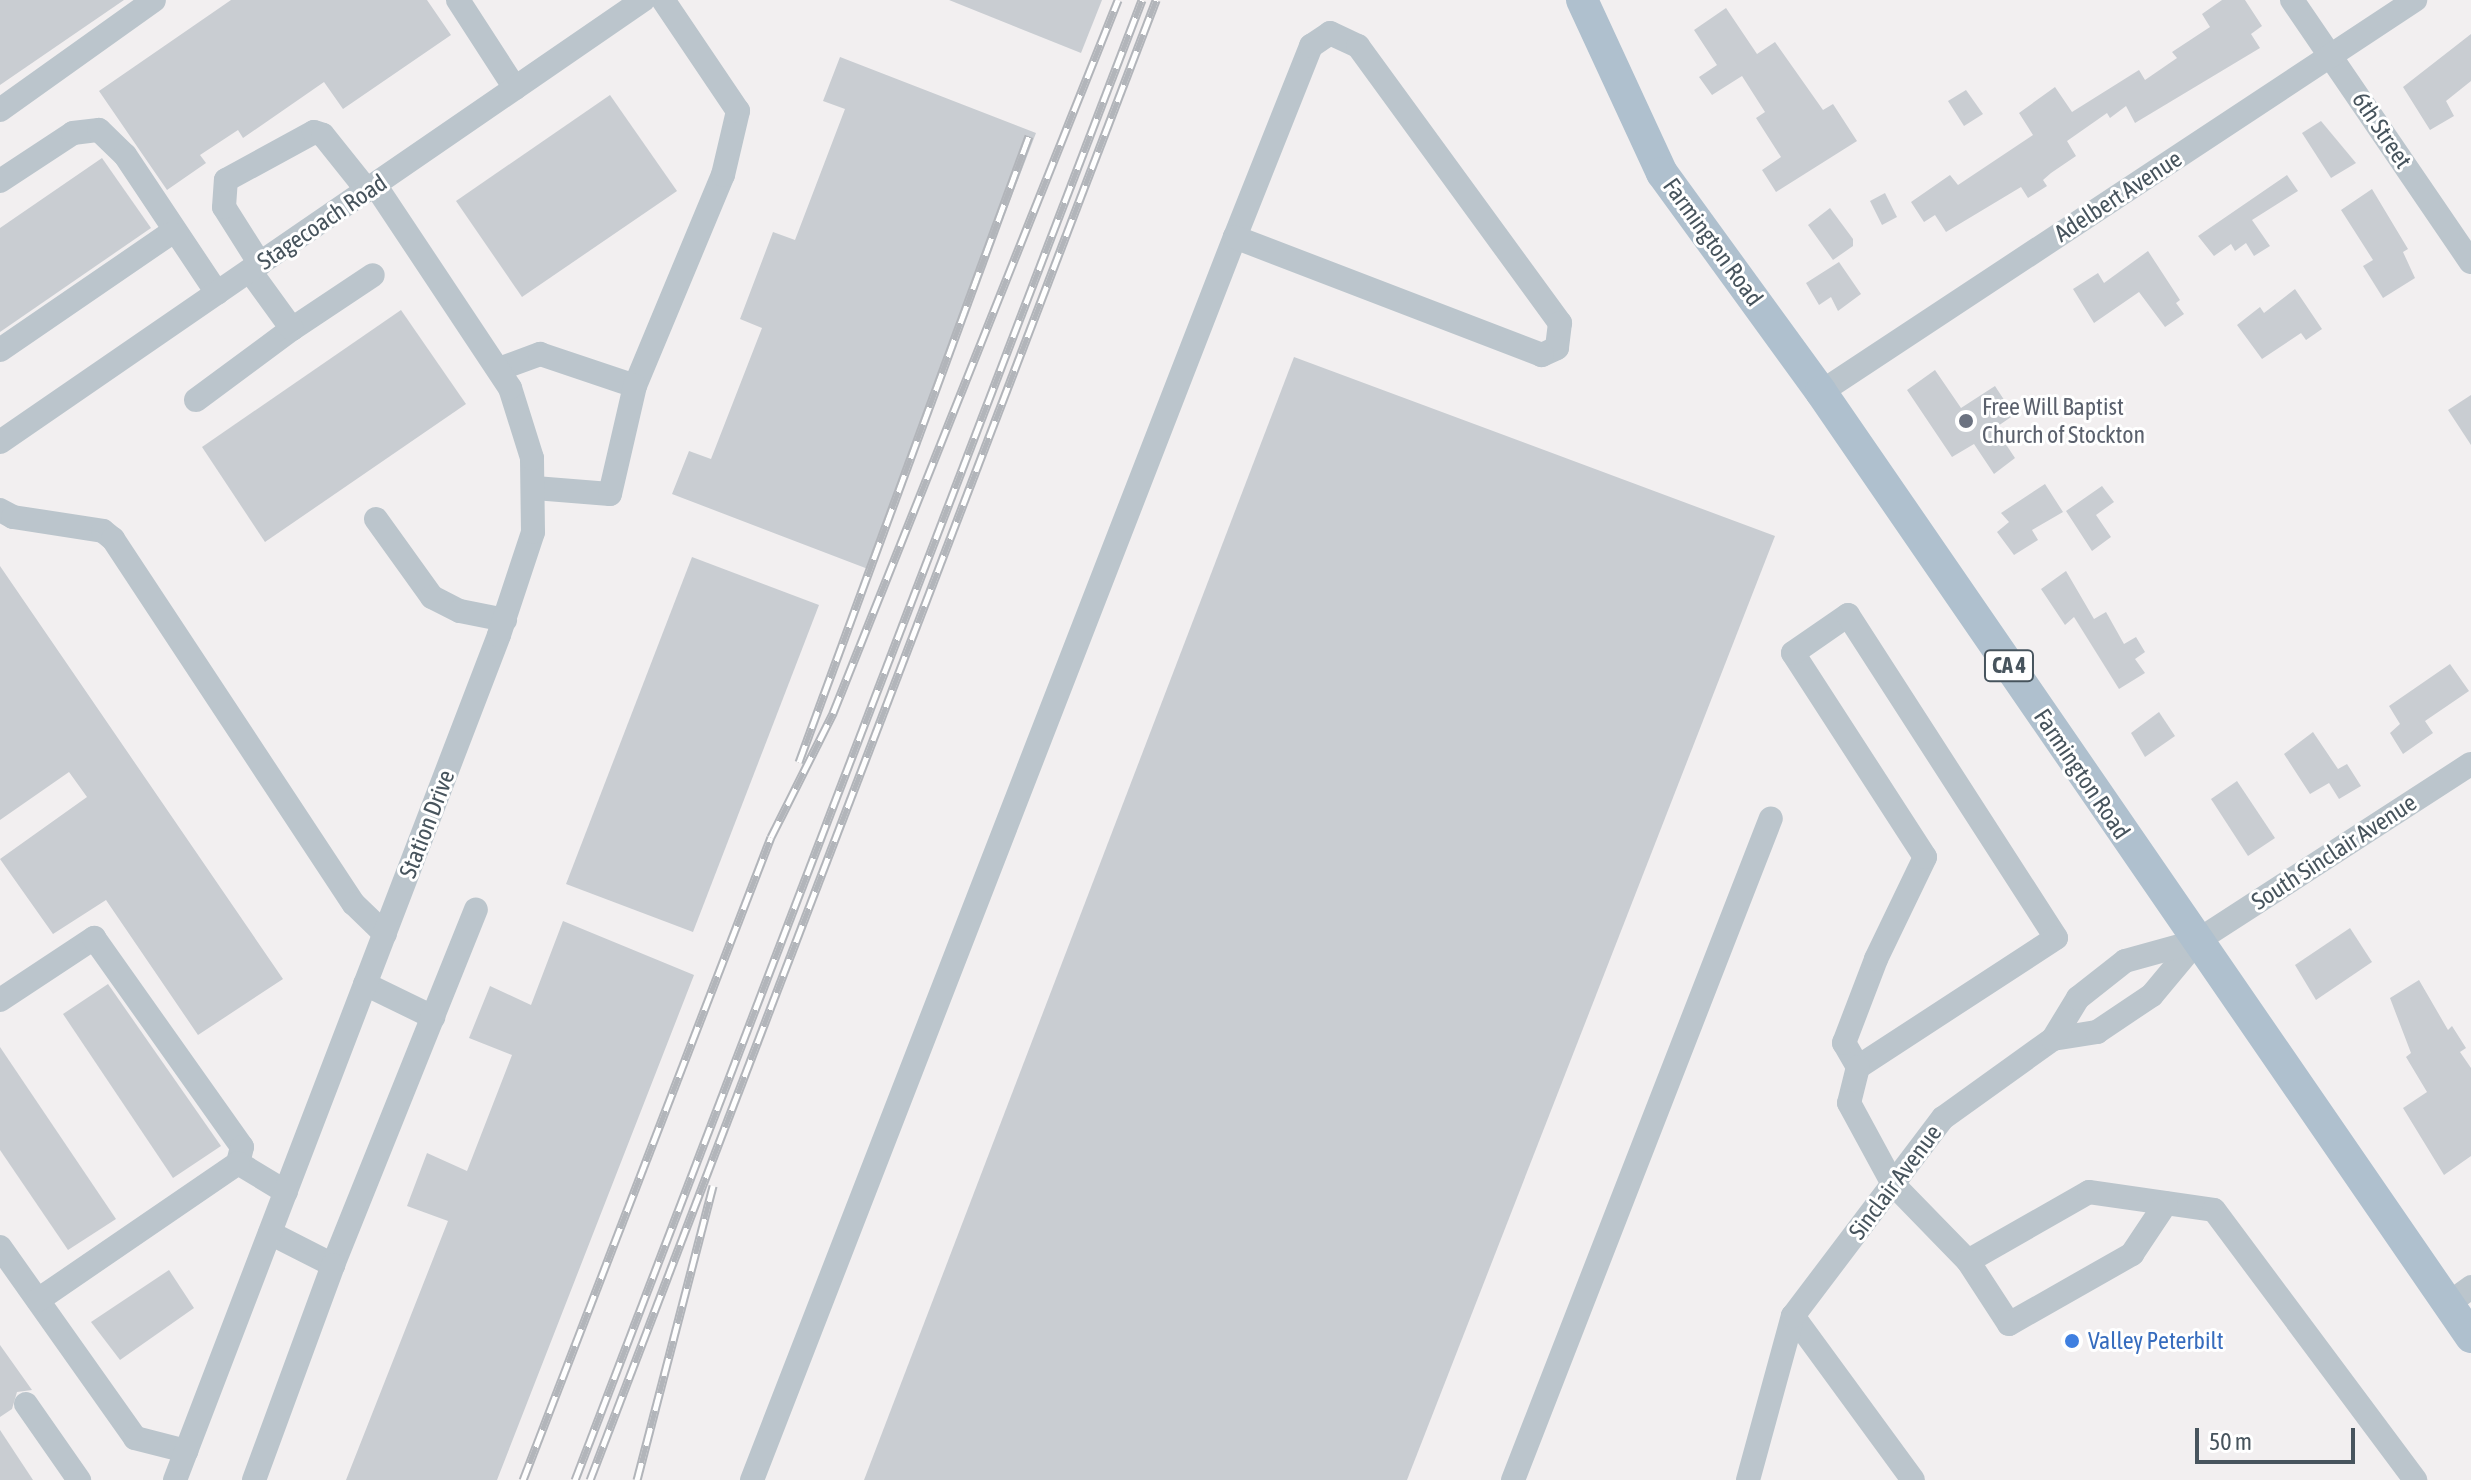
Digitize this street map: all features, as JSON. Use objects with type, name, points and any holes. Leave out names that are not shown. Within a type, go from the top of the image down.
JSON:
[{"type":"main road","name":"Farmington Road","points":[[1582,0],[1662,173],[1821,392],[2197,941],[2460,1295],[2471,1337]]},
{"type":"street","points":[[0,110],[154,0]]},
{"type":"street","points":[[458,0],[515,88]]},
{"type":"street","name":"Stagecoach Road","points":[[0,442],[643,0]]},
{"type":"street","points":[[535,488],[610,494],[635,386],[723,175],[738,111],[663,0]]},
{"type":"street","name":"6th Street","points":[[2292,0],[2471,262]]},
{"type":"street","name":"Adelbert Avenue","points":[[1821,392],[2415,0]]},
{"type":"street","points":[[752,1480],[1235,237],[1311,46],[1330,33],[1358,46],[1560,323],[1557,348],[1542,355],[1235,237]]},
{"type":"street","points":[[0,181],[73,133],[99,130],[125,155],[217,293]]},
{"type":"street","name":"Station Drive","points":[[175,1480],[527,560],[535,488],[526,430],[499,369],[371,188],[323,135],[314,132],[226,180],[224,207],[255,267]]},
{"type":"street","points":[[0,350],[168,235],[177,235]]},
{"type":"street","points":[[255,267],[292,329]]},
{"type":"street","points":[[196,400],[292,329],[373,275]]},
{"type":"street","points":[[499,369],[540,354],[635,386]]},
{"type":"street","points":[[0,510],[13,517],[103,531],[113,539],[354,904],[385,934]]},
{"type":"street","points":[[376,519],[432,597],[460,611],[505,620]]},
{"type":"street","points":[[1858,1067],[1844,1043],[1876,959],[1925,857],[1793,653],[1848,615],[2056,938],[1858,1067],[1849,1103],[1893,1184],[1968,1261],[2009,1324],[2132,1254],[2166,1203]]},
{"type":"street","name":"South Sinclair Avenue","points":[[2197,941],[2471,764]]},
{"type":"street","points":[[1513,1480],[1771,818]]},
{"type":"street","points":[[254,1480],[333,1265],[476,910]]},
{"type":"street","points":[[0,1000],[94,938],[242,1147],[238,1163],[38,1300]]},
{"type":"street","name":"Sinclair Avenue","points":[[1793,1316],[1943,1118],[2053,1039],[2078,998],[2125,961],[2197,941]]},
{"type":"street","name":"Sinclair Avenue","points":[[2053,1039],[2097,1032],[2141,1003],[2197,941]]},
{"type":"street","points":[[365,984],[433,1017]]},
{"type":"street","points":[[238,1163],[286,1192]]},
{"type":"street","points":[[1968,1261],[2089,1192],[2214,1210],[2415,1480]]},
{"type":"street","points":[[270,1233],[333,1265]]},
{"type":"street","points":[[0,1247],[135,1438],[186,1451]]},
{"type":"street","points":[[1748,1480],[1793,1316]]},
{"type":"street","points":[[1793,1316],[1913,1480]]},
{"type":"street","points":[[26,1404],[79,1480]]},
{"type":"building","points":[[0,0],[124,0],[0,85]]},
{"type":"building","points":[[231,0],[427,0],[451,35],[343,109],[324,82],[243,138],[238,130],[200,155],[206,163],[167,190],[99,91]]},
{"type":"building","points":[[949,0],[1102,0],[1081,53]]},
{"type":"building","points":[[2222,0],[2245,0],[2262,26],[2251,34],[2260,48],[2135,123],[2126,106],[2110,118],[2107,113],[2067,141],[2076,156],[2043,180],[2047,186],[2028,198],[2021,187],[1946,232],[1935,215],[1924,222],[1911,202],[1950,175],[1958,185],[2033,135],[2019,113],[2055,87],[2072,112],[2139,70],[2145,80],[2177,58],[2172,52],[2210,27],[2202,14]]},
{"type":"building","points":[[1726,8],[1757,54],[1775,42],[1823,110],[1833,104],[1857,141],[1776,192],[1762,170],[1781,157],[1756,118],[1765,112],[1742,76],[1712,95],[1699,77],[1717,65],[1694,30]]},
{"type":"building","points":[[2471,34],[2471,81],[2446,101],[2454,116],[2430,130],[2403,87]]},
{"type":"building","points":[[840,57],[1036,133],[868,569],[672,494],[689,451],[711,459],[762,328],[740,319],[773,232],[795,240],[845,109],[823,101]]},
{"type":"building","points":[[1966,90],[1983,114],[1964,126],[1948,101]]},
{"type":"building","points":[[610,95],[677,191],[522,297],[456,201]]},
{"type":"building","points":[[2321,121],[2356,163],[2331,178],[2302,133]]},
{"type":"building","points":[[102,158],[151,228],[0,332],[0,228]]},
{"type":"building","points":[[2287,175],[2298,191],[2252,220],[2270,246],[2254,256],[2246,243],[2235,251],[2231,244],[2214,256],[2198,236]]},
{"type":"building","points":[[2372,189],[2408,249],[2403,252],[2415,278],[2383,298],[2363,266],[2373,260],[2341,210]]},
{"type":"building","points":[[1885,193],[1897,217],[1882,225],[1870,201]]},
{"type":"building","points":[[1830,208],[1853,239],[1853,246],[1833,260],[1808,225]]},
{"type":"building","points":[[2148,251],[2180,300],[2176,303],[2184,314],[2165,327],[2139,292],[2094,323],[2073,289],[2098,273],[2104,283]]},
{"type":"building","points":[[1839,262],[1861,294],[1838,311],[1831,297],[1819,305],[1806,283]]},
{"type":"building","points":[[2295,289],[2322,329],[2306,340],[2301,333],[2262,359],[2237,325],[2260,307],[2264,313]]},
{"type":"building","points":[[401,310],[466,404],[265,542],[202,447]]},
{"type":"building","points":[[1294,357],[1775,536],[1407,1480],[864,1480]]},
{"type":"building","name":"Free Will Baptist Church of Stockton","points":[[1935,370],[1961,408],[1995,386],[2014,415],[1995,428],[2015,458],[1994,474],[1974,444],[1952,457],[1907,390]]},
{"type":"building","points":[[2471,395],[2471,445],[2448,410]]},
{"type":"building","points":[[2045,484],[2063,512],[2032,530],[2038,540],[2014,555],[1997,532],[2009,522],[2001,513]]},
{"type":"building","points":[[2102,486],[2114,502],[2096,515],[2111,537],[2092,551],[2066,511]]},
{"type":"building","points":[[692,557],[819,605],[693,932],[566,884]]},
{"type":"building","points":[[0,566],[283,979],[198,1035],[106,900],[53,934],[0,859],[87,797],[69,772],[0,820]]},
{"type":"building","points":[[2066,571],[2094,619],[2106,612],[2124,644],[2136,637],[2145,652],[2135,659],[2145,673],[2119,689],[2074,617],[2065,625],[2041,589]]},
{"type":"building","points":[[2450,664],[2469,691],[2425,721],[2433,733],[2403,754],[2390,733],[2400,724],[2389,706]]},
{"type":"building","points":[[2159,712],[2175,736],[2145,757],[2131,733]]},
{"type":"building","points":[[2313,732],[2338,769],[2347,764],[2361,786],[2339,799],[2329,783],[2310,794],[2284,754]]},
{"type":"building","points":[[2237,781],[2275,838],[2248,856],[2211,799]]},
{"type":"building","points":[[563,921],[694,975],[497,1480],[346,1480],[448,1221],[407,1206],[427,1153],[467,1171],[512,1055],[469,1038],[490,986],[531,1005]]},
{"type":"building","points":[[2350,928],[2372,962],[2316,1000],[2295,965]]},
{"type":"building","points":[[2419,980],[2448,1030],[2452,1026],[2466,1048],[2460,1052],[2471,1068],[2471,1156],[2444,1175],[2403,1108],[2427,1092],[2406,1057],[2411,1053],[2390,998]]},
{"type":"building","points":[[108,984],[221,1146],[173,1178],[63,1014]]},
{"type":"building","points":[[0,1047],[116,1219],[68,1250],[0,1150]]},
{"type":"building","points":[[169,1270],[194,1308],[120,1360],[91,1322]]},
{"type":"building","points":[[0,1345],[32,1390],[17,1392],[12,1409],[0,1417]]},
{"type":"building","points":[[0,1430],[33,1480],[0,1480]]},
{"type":"railway","points":[[523,1480],[771,837],[833,713],[1118,0]]},
{"type":"railway","points":[[575,1480],[1142,0]]},
{"type":"railway","points":[[590,1480],[1156,0]]},
{"type":"railway","points":[[799,762],[1029,136]]},
{"type":"railway","points":[[637,1480],[713,1186]]},
{"type":"place","name":"Free Will Baptist Church of Stockton","points":[[1966,421]]},
{"type":"place","name":"Valley Peterbilt","points":[[2072,1341]]}]
